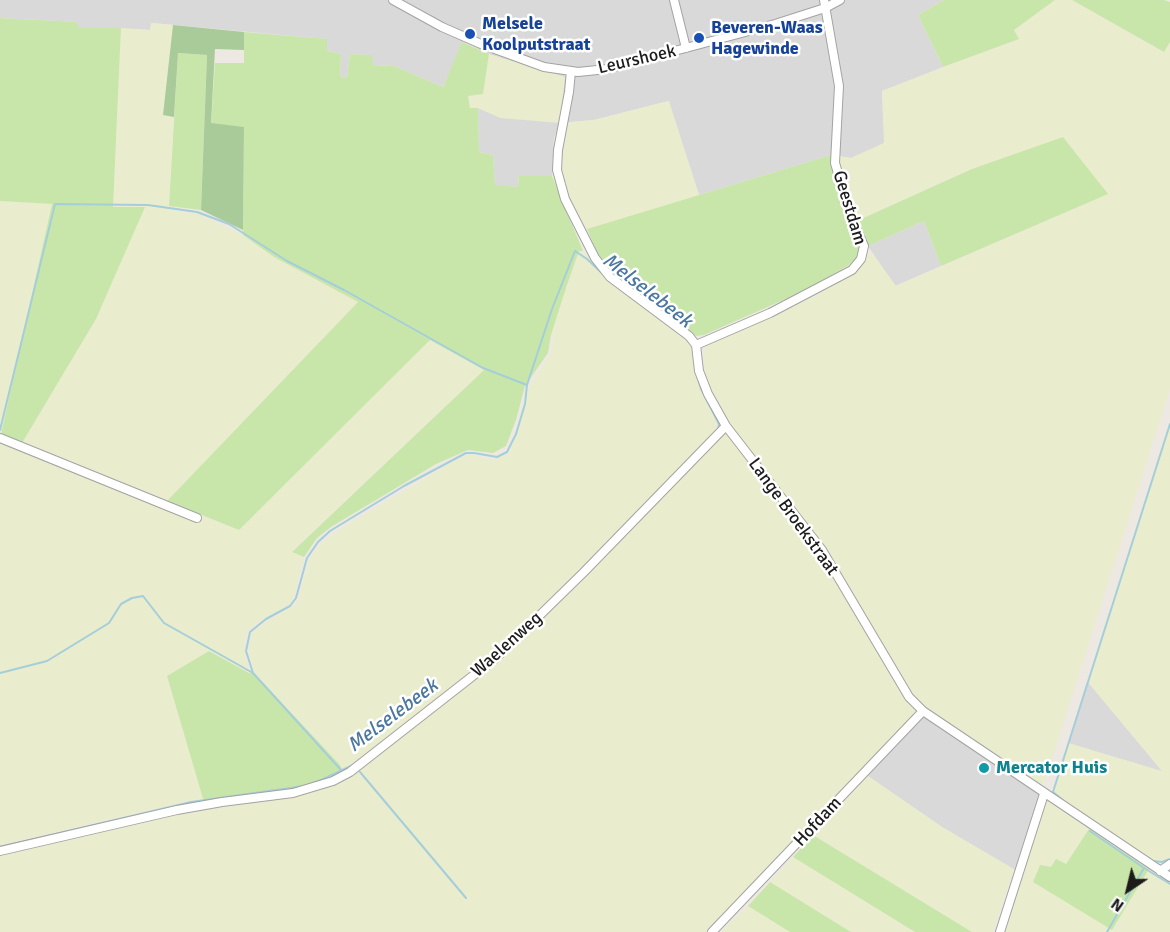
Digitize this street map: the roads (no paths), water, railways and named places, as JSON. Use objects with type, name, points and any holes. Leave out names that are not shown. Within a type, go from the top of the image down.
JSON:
[{"type":"street","name":"Leurshoek","points":[[393,0],[442,27],[481,44],[544,67],[571,71],[607,69],[775,24],[840,0]]},
{"type":"street","points":[[674,0],[686,48]]},
{"type":"street","name":"Geestdam","points":[[696,345],[770,313],[852,270],[861,259],[864,246],[850,214],[835,163],[839,86],[825,4]]},
{"type":"street","points":[[571,71],[557,160],[557,170],[565,199],[595,258],[610,277],[689,336],[696,345]]},
{"type":"street","name":"Lange Broekstraat","points":[[696,345],[699,371],[708,394],[726,426],[822,550],[909,697],[923,711],[1170,877]]},
{"type":"street","name":"Waelenweg","points":[[0,851],[177,810],[293,793],[333,781],[350,772],[497,657],[584,573],[726,426]]},
{"type":"street","points":[[0,438],[197,518]]},
{"type":"street","name":"Hofdam","points":[[712,932],[923,711]]},
{"type":"street","points":[[1000,932],[1044,794]]},
{"type":"street","points":[[1160,870],[1170,864]]},
{"type":"waterway","points":[[0,430],[55,204],[148,205],[197,212],[229,224],[287,261],[344,290],[483,368],[527,385]]},
{"type":"waterway","name":"Melselebeek","points":[[253,673],[246,651],[250,632],[266,619],[290,606],[296,598],[307,558],[318,542],[330,531],[404,486],[466,453],[497,457],[507,452],[516,434],[525,404],[527,385],[552,309],[575,251],[606,277]]},
{"type":"waterway","name":"Melselebeek","points":[[696,372],[701,389],[719,424],[718,429]]},
{"type":"waterway","points":[[1064,801],[1053,792],[1170,424]]},
{"type":"waterway","name":"Melselebeek","points":[[0,673],[47,661],[109,623],[121,604],[132,598],[143,596],[164,623],[253,673],[342,771]]},
{"type":"waterway","name":"Melselebeek","points":[[0,847],[191,802],[304,786],[353,765]]},
{"type":"waterway","points":[[360,772],[466,898]]},
{"type":"waterway","points":[[1090,831],[1144,868],[1107,932]]},
{"type":"waterway","points":[[1153,861],[1162,862],[1170,859]]},
{"type":"waterway","points":[[1144,868],[1170,884]]},
{"type":"place","name":"Melsele Koolputstraat","points":[[470,34]]},
{"type":"place","name":"Beveren-Waas Hagewinde","points":[[699,38]]},
{"type":"place","name":"Mercator Huis","points":[[984,768]]}]
